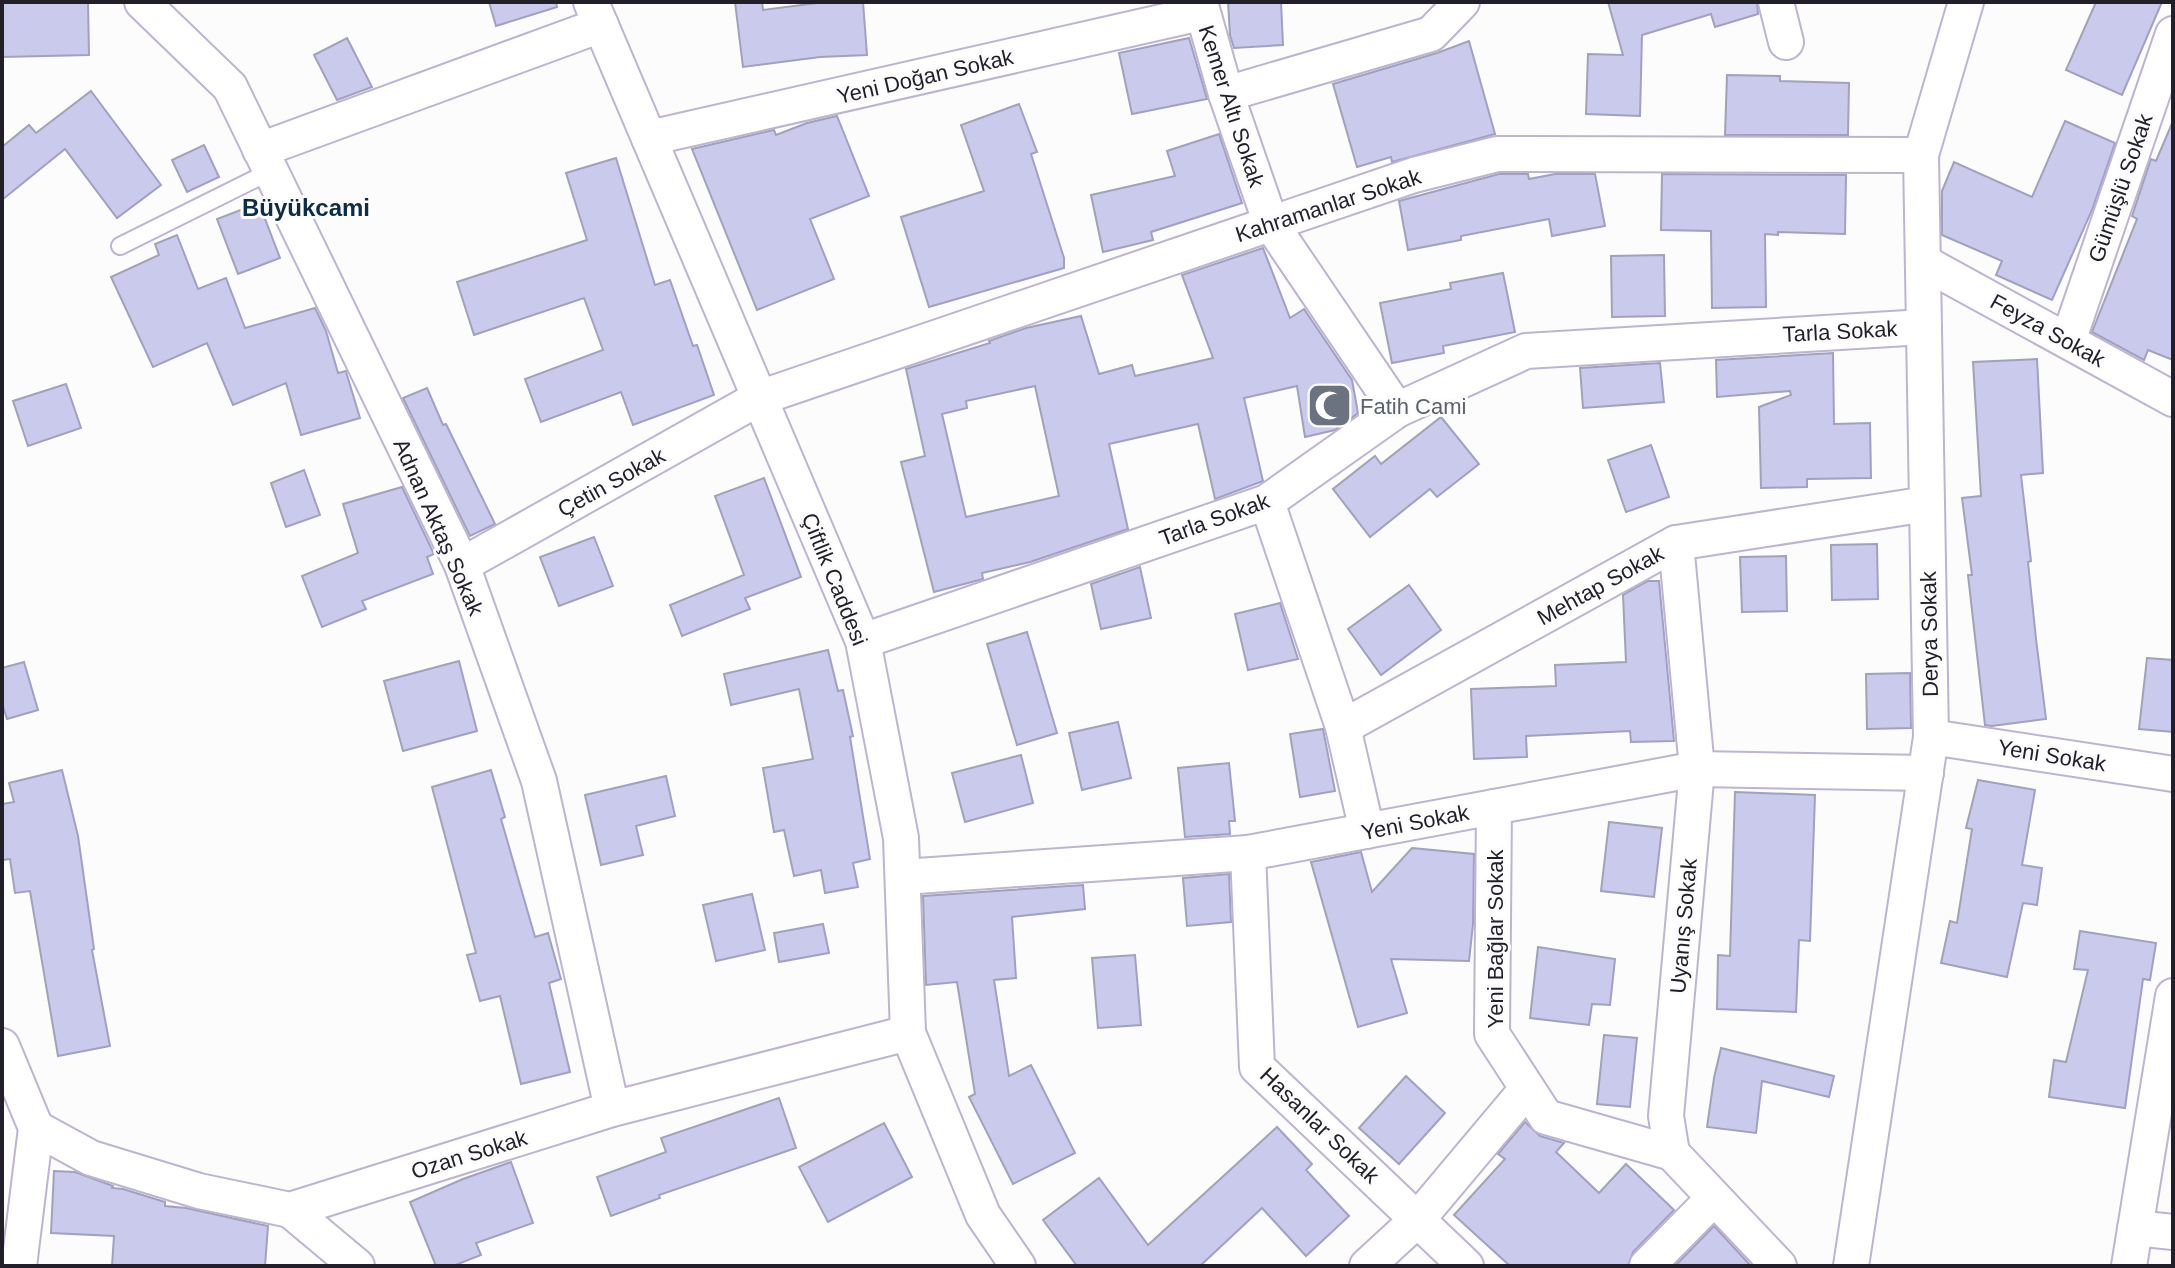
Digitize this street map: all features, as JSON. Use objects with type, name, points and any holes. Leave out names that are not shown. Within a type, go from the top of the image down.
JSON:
[{"type":"street","name":"Adnan Aktaş Sokak","points":[[142,2],[230,87],[462,565],[539,781],[612,1109]]},
{"type":"street","points":[[1226,94],[1431,34],[1462,2]]},
{"type":"street","points":[[1776,2],[1786,42]]},
{"type":"street","name":"Derya Sokak","points":[[1851,1266],[1931,737],[1921,155],[1966,2]]},
{"type":"street","name":"Kemer Altı Sokak","points":[[1200,8],[1271,224],[1397,410]]},
{"type":"street","name":"Yeni Doğan Sokak","points":[[649,138],[1200,8]]},
{"type":"street","points":[[266,160],[596,13]]},
{"type":"street","name":"Çiftlik Caddesi","points":[[596,13],[863,641],[901,838],[908,1033],[1001,1260]]},
{"type":"street","name":"Gümüşlü Sokak","points":[[2068,341],[2173,34]]},
{"type":"street","name":"Kahramanlar Sokak","points":[[759,398],[1414,175],[1497,154],[1921,155]]},
{"type":"street","name":"Feyza Sokak","points":[[1923,262],[2173,399]]},
{"type":"street","name":"Tarla Sokak","points":[[863,641],[1267,502],[1397,410],[1526,351],[1924,327]]},
{"type":"street","name":"Çetin Sokak","points":[[462,565],[759,398]]},
{"type":"street","points":[[1267,502],[1343,727],[1367,831]]},
{"type":"street","name":"Mehtap Sokak","points":[[1343,727],[1676,543],[1927,504]]},
{"type":"street","name":"Uyanış Sokak","points":[[1672,1153],[1666,1116],[1697,769],[1676,543]]},
{"type":"street","name":"Yeni Sokak","points":[[1931,737],[2173,774]]},
{"type":"street","name":"Yeni Sokak","points":[[903,877],[1248,853],[1697,769],[1926,773]]},
{"type":"street","name":"Yeni Bağlar Sokak","points":[[1494,807],[1492,1034],[1546,1117],[1672,1153]]},
{"type":"street","name":"Hasanlar Sokak","points":[[1248,853],[1257,1067],[1466,1266]]},
{"type":"street","points":[[2129,1266],[2173,996]]},
{"type":"street","name":"Ozan Sokak","points":[[36,1128],[91,1158],[199,1191],[290,1210],[612,1109],[908,1033]]},
{"type":"street","points":[[2,1046],[36,1128],[19,1266]]},
{"type":"street","points":[[1367,1266],[1417,1220],[1527,1089]]},
{"type":"street","points":[[1672,1153],[1779,1266]]},
{"type":"street","points":[[1647,1266],[1714,1198]]},
{"type":"street","points":[[290,1210],[357,1266]]},
{"type":"street","points":[[2135,1228],[2173,1232]]},
{"type":"lane","points":[[120,246],[266,160]]},
{"type":"building","points":[[2,2],[88,2],[89,55],[2,57]]},
{"type":"building","points":[[489,2],[556,2],[557,7],[496,26]]},
{"type":"building","points":[[735,2],[762,2],[763,10],[825,2],[863,2],[867,55],[820,57],[743,67]]},
{"type":"building","points":[[1228,2],[1281,2],[1283,45],[1234,48]]},
{"type":"building","points":[[1608,2],[1757,2],[1758,14],[1715,27],[1711,14],[1642,35],[1640,116],[1586,114],[1588,54],[1623,55]]},
{"type":"building","points":[[2096,2],[2162,2],[2122,95],[2066,70]]},
{"type":"building","points":[[347,38],[372,87],[337,100],[314,55]]},
{"type":"building","points":[[1189,38],[1207,99],[1132,114],[1119,53]]},
{"type":"building","points":[[1469,41],[1495,134],[1392,162],[1391,157],[1357,167],[1333,84]]},
{"type":"building","points":[[1727,75],[1780,76],[1780,81],[1849,83],[1848,135],[1725,135]]},
{"type":"building","points":[[91,91],[161,185],[117,218],[65,149],[2,200],[2,147],[29,125],[36,133]]},
{"type":"building","points":[[1019,104],[1037,152],[1031,154],[1064,258],[1064,268],[929,307],[901,217],[984,191],[961,125]]},
{"type":"building","points":[[837,116],[869,196],[810,219],[834,279],[757,310],[692,149],[774,130],[776,135]]},
{"type":"building","points":[[2065,121],[2115,143],[2092,210],[2052,300],[1996,275],[2002,261],[1942,235],[1942,191],[1954,162],[2032,197]]},
{"type":"building","points":[[2173,121],[2173,360],[2148,350],[2144,360],[2092,332],[2137,219],[2132,216],[2151,159],[2156,161]]},
{"type":"building","points":[[1219,134],[1242,203],[1151,232],[1153,240],[1103,252],[1091,195],[1175,176],[1167,151]]},
{"type":"building","points":[[204,145],[219,177],[187,192],[172,160]]},
{"type":"building","points":[[616,158],[655,285],[670,280],[714,395],[633,425],[621,392],[541,422],[525,379],[603,350],[584,298],[474,335],[457,282],[587,240],[566,173]]},
{"type":"building","points":[[1499,174],[1528,174],[1529,179],[1555,174],[1595,174],[1605,226],[1552,236],[1549,219],[1408,250],[1399,201]]},
{"type":"building","points":[[1662,174],[1846,175],[1845,234],[1765,234],[1766,307],[1712,308],[1711,231],[1661,230]]},
{"type":"building","points":[[259,203],[280,258],[238,274],[217,219]]},
{"type":"building","points":[[177,235],[198,289],[226,278],[245,328],[315,308],[326,331],[338,373],[346,371],[360,418],[301,435],[286,383],[233,405],[207,343],[153,367],[111,277],[159,255],[155,244]]},
{"type":"building","points":[[1263,248],[1290,318],[1304,309],[1352,380],[1358,413],[1335,430],[1305,437],[1297,386],[1244,398],[1263,481],[1215,499],[1198,424],[1109,444],[1128,529],[1030,562],[982,573],[983,579],[934,592],[901,462],[925,456],[906,369],[990,343],[1026,328],[1081,316],[1099,374],[1132,365],[1135,376],[1213,358],[1182,275]],"holes":[[[1035,386],[1059,496],[966,517],[942,414],[967,408],[966,401]]]},
{"type":"building","points":[[1664,255],[1665,316],[1612,317],[1611,256]]},
{"type":"building","points":[[1503,273],[1515,332],[1443,346],[1444,353],[1392,363],[1380,303],[1451,289],[1450,283]]},
{"type":"building","points":[[1833,353],[1834,424],[1870,423],[1871,478],[1807,479],[1807,487],[1761,488],[1759,407],[1791,395],[1790,391],[1717,397],[1716,360]]},
{"type":"building","points":[[2037,359],[2043,473],[2021,475],[2046,719],[1992,726],[1985,725],[1962,498],[1981,496],[1973,362]]},
{"type":"building","points":[[1660,363],[1664,402],[1583,408],[1580,368]]},
{"type":"building","points":[[66,384],[81,428],[28,446],[13,401]]},
{"type":"building","points":[[427,388],[495,524],[470,536],[403,398]]},
{"type":"building","points":[[1441,417],[1479,464],[1437,497],[1430,489],[1370,537],[1333,489],[1375,456],[1381,464]]},
{"type":"building","points":[[1651,445],[1669,497],[1626,512],[1608,460]]},
{"type":"building","points":[[304,470],[320,515],[286,527],[271,483]]},
{"type":"building","points":[[764,478],[801,577],[745,598],[750,609],[682,636],[670,605],[744,575],[715,496]]},
{"type":"building","points":[[402,487],[434,554],[427,557],[433,574],[362,601],[366,609],[322,627],[302,576],[358,553],[343,504]]},
{"type":"building","points":[[594,537],[613,586],[559,606],[540,557]]},
{"type":"building","points":[[1877,544],[1878,599],[1832,600],[1831,545]]},
{"type":"building","points":[[1786,556],[1787,611],[1742,612],[1740,557]]},
{"type":"building","points":[[1140,567],[1151,618],[1101,629],[1091,584]]},
{"type":"building","points":[[1648,581],[1659,581],[1674,741],[1631,742],[1630,731],[1526,736],[1527,757],[1474,759],[1471,689],[1556,686],[1555,665],[1626,662],[1623,595]]},
{"type":"building","points":[[1409,585],[1441,630],[1381,675],[1348,629]]},
{"type":"building","points":[[1280,603],[1298,659],[1248,670],[1235,614]]},
{"type":"building","points":[[1027,632],[1057,733],[1017,745],[987,644]]},
{"type":"building","points":[[828,650],[838,691],[843,690],[853,736],[850,737],[870,859],[853,863],[858,887],[825,893],[821,870],[794,876],[784,830],[774,832],[763,768],[813,759],[799,689],[731,705],[724,674]]},
{"type":"building","points":[[2147,658],[2173,660],[2173,732],[2139,729]]},
{"type":"building","points":[[459,661],[477,731],[403,751],[384,681]]},
{"type":"building","points":[[24,662],[38,710],[7,719],[2,703],[2,668]]},
{"type":"building","points":[[1910,673],[1911,728],[1867,729],[1866,674]]},
{"type":"building","points":[[1118,722],[1131,778],[1082,790],[1069,733]]},
{"type":"building","points":[[1323,729],[1335,791],[1300,797],[1290,734]]},
{"type":"building","points":[[1021,755],[1033,803],[965,822],[952,773]]},
{"type":"building","points":[[1229,763],[1235,821],[1229,821],[1230,834],[1185,837],[1178,768]]},
{"type":"building","points":[[62,770],[78,836],[92,950],[110,1046],[58,1056],[30,891],[15,893],[10,859],[2,860],[2,804],[14,802],[9,783]]},
{"type":"building","points":[[491,770],[505,817],[501,819],[535,937],[548,933],[561,979],[549,983],[570,1072],[521,1084],[500,996],[480,1001],[467,955],[476,953],[432,787]]},
{"type":"building","points":[[666,776],[675,816],[636,826],[643,855],[601,865],[585,795]]},
{"type":"building","points":[[1978,780],[2035,790],[2022,865],[2042,868],[2037,905],[2023,903],[2007,977],[1941,963],[1950,921],[1957,923],[1972,829],[1966,828]]},
{"type":"building","points":[[1735,792],[1815,795],[1810,941],[1799,940],[1796,1012],[1717,1009],[1718,955],[1730,956]]},
{"type":"building","points":[[1609,822],[1662,828],[1654,897],[1601,891]]},
{"type":"building","points":[[1412,848],[1474,854],[1469,961],[1391,959],[1407,1013],[1358,1027],[1311,862],[1361,852],[1372,892]]},
{"type":"building","points":[[1229,874],[1231,922],[1187,926],[1183,878]]},
{"type":"building","points":[[1083,885],[1085,909],[1012,917],[1016,978],[994,980],[1009,1076],[1031,1065],[1075,1153],[1013,1184],[969,1097],[975,1094],[957,982],[926,985],[923,896]]},
{"type":"building","points":[[752,894],[765,950],[716,961],[703,905]]},
{"type":"building","points":[[823,924],[829,953],[779,962],[774,933]]},
{"type":"building","points":[[2080,931],[2156,943],[2150,980],[2143,979],[2125,1108],[2049,1097],[2054,1060],[2066,1062],[2088,970],[2074,969]]},
{"type":"building","points":[[1538,947],[1615,959],[1610,1005],[1592,1004],[1589,1025],[1530,1018]]},
{"type":"building","points":[[1135,955],[1141,1025],[1098,1028],[1092,958]]},
{"type":"building","points":[[1604,1035],[1637,1038],[1630,1107],[1597,1104]]},
{"type":"building","points":[[1721,1048],[1834,1076],[1829,1097],[1762,1081],[1756,1133],[1707,1127]]},
{"type":"building","points":[[1406,1076],[1445,1113],[1399,1164],[1359,1128]]},
{"type":"building","points":[[779,1098],[796,1148],[659,1195],[660,1198],[611,1216],[597,1177],[666,1152],[661,1138]]},
{"type":"building","points":[[1525,1122],[1540,1136],[1564,1143],[1556,1152],[1599,1193],[1626,1164],[1674,1210],[1633,1252],[1628,1266],[1510,1266],[1454,1215],[1505,1159],[1498,1154]]},
{"type":"building","points":[[884,1123],[912,1177],[828,1222],[799,1167]]},
{"type":"building","points":[[1277,1127],[1312,1164],[1306,1170],[1349,1216],[1306,1256],[1262,1208],[1200,1266],[1077,1266],[1043,1220],[1099,1178],[1148,1245]]},
{"type":"building","points":[[511,1162],[533,1223],[476,1243],[481,1255],[453,1266],[436,1266],[410,1202]]},
{"type":"building","points":[[54,1171],[75,1172],[112,1188],[165,1202],[165,1206],[268,1226],[265,1266],[112,1266],[114,1236],[51,1233]]},
{"type":"building","points":[[1714,1226],[1751,1266],[1675,1266]]},
{"type":"place","name":"Fatih Cami","points":[[1329,406]]},
{"type":"district","name":"Büyükcami","points":[[306,208]]}]
